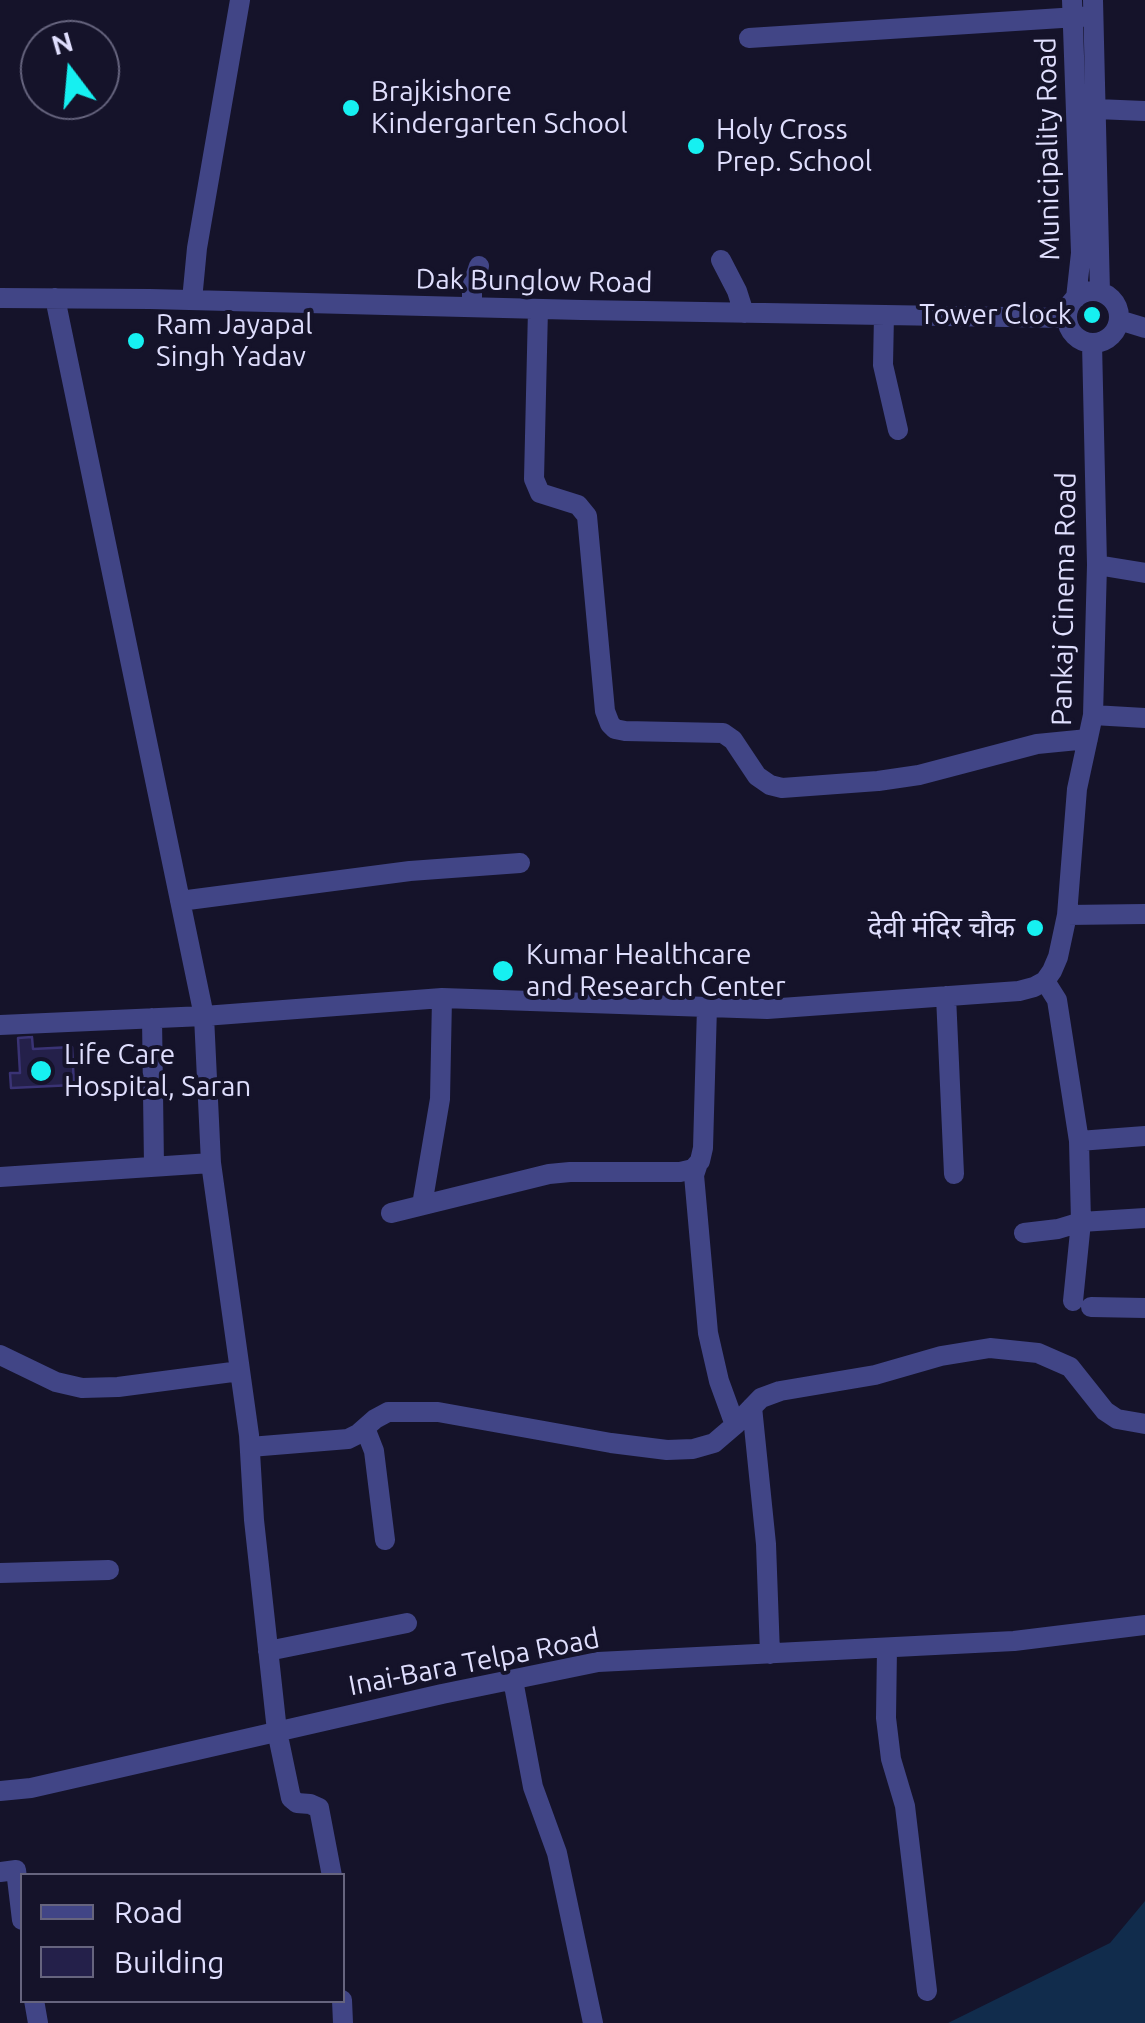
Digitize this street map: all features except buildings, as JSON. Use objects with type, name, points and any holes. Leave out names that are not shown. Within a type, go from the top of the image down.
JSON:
[{"type":"street","points":[[192,300],[197,248],[240,0]]},
{"type":"street","points":[[750,38],[1083,8],[1085,69],[1096,109],[1087,139],[1100,292]]},
{"type":"street","name":"Municipality Road","points":[[1076,298],[1087,139],[1085,69]]},
{"type":"street","points":[[1096,109],[1145,111]]},
{"type":"street","points":[[721,260],[744,313]]},
{"type":"street","points":[[472,307],[478,266]]},
{"type":"street","points":[[1100,292],[1115,304],[1119,320],[1113,334],[1092,343],[1072,333],[1067,318],[1076,298],[1100,292]]},
{"type":"street","name":"Dak Bunglow Road","points":[[0,298],[1067,318]]},
{"type":"street","points":[[56,298],[204,1016],[211,1162],[250,1447],[277,1731],[291,1798],[314,1805],[320,1811],[331,1873]]},
{"type":"street","points":[[538,309],[534,478],[540,493],[578,505],[587,516],[605,710],[610,724],[625,732],[723,733],[733,740],[757,776],[782,788],[919,775],[1037,744],[1088,739]]},
{"type":"street","points":[[884,315],[883,364],[898,430]]},
{"type":"street","points":[[1119,320],[1145,328]]},
{"type":"street","name":"Pankaj Cinema Road","points":[[1044,980],[1058,957],[1066,915],[1077,789],[1094,715],[1097,565],[1092,343]]},
{"type":"street","points":[[1097,565],[1145,573]]},
{"type":"street","points":[[1094,715],[1145,718]]},
{"type":"street","points":[[180,900],[410,871],[520,863]]},
{"type":"street","points":[[1066,915],[1145,914]]},
{"type":"street","points":[[0,1025],[204,1016],[442,998],[767,1010],[1020,991],[1044,980],[1057,1000],[1080,1141],[1082,1304],[1145,1308]]},
{"type":"street","points":[[946,996],[954,1174]]},
{"type":"street","points":[[422,1205],[440,1100],[442,998]]},
{"type":"street","points":[[707,1007],[703,1148],[694,1175],[708,1333],[719,1382],[735,1425]]},
{"type":"street","points":[[152,1018],[154,1166]]},
{"type":"street","points":[[1080,1141],[1145,1136]]},
{"type":"street","points":[[0,1177],[211,1162]]},
{"type":"street","points":[[391,1213],[549,1174],[680,1172],[697,1166]]},
{"type":"street","points":[[1024,1234],[1081,1222],[1145,1218]]},
{"type":"street","points":[[250,1447],[348,1439],[388,1412],[438,1412],[667,1450],[693,1449],[714,1443],[761,1398],[780,1390],[875,1375],[941,1356],[990,1348],[1038,1353],[1070,1367],[1105,1412],[1117,1419],[1145,1424]]},
{"type":"street","points":[[0,1354],[56,1382],[82,1388],[240,1371]]},
{"type":"street","points":[[752,1407],[766,1544],[770,1654]]},
{"type":"street","points":[[365,1428],[374,1451],[385,1540]]},
{"type":"street","points":[[0,1573],[109,1570]]},
{"type":"street","points":[[268,1651],[407,1623]]},
{"type":"street","name":"Inai-Bara Telpa Road","points":[[0,1791],[31,1788],[598,1662],[1014,1641],[1145,1624]]},
{"type":"street","points":[[887,1648],[888,1732],[905,1806],[927,1992]]},
{"type":"street","points":[[513,1680],[533,1786],[557,1852],[593,2023]]},
{"type":"street","points":[[0,1872],[16,1870],[20,1903]]},
{"type":"water","points":[[1145,1901],[1145,2023],[948,2023],[1110,1943]]},
{"type":"place","name":"Brajkishore Kindergarten School","points":[[351,108]]},
{"type":"place","name":"Holy Cross Prep. School","points":[[696,146]]},
{"type":"place","name":"Tower Clock","points":[[1092,315]]},
{"type":"place","name":"Ram Jayapal Singh Yadav","points":[[136,341]]},
{"type":"place","name":"देवी मंदिर चौक","points":[[1035,928]]},
{"type":"place","name":"Kumar Healthcare and Research Center","points":[[503,971]]},
{"type":"place","name":"Life Care Hospital, Saran","points":[[41,1071]]}]
